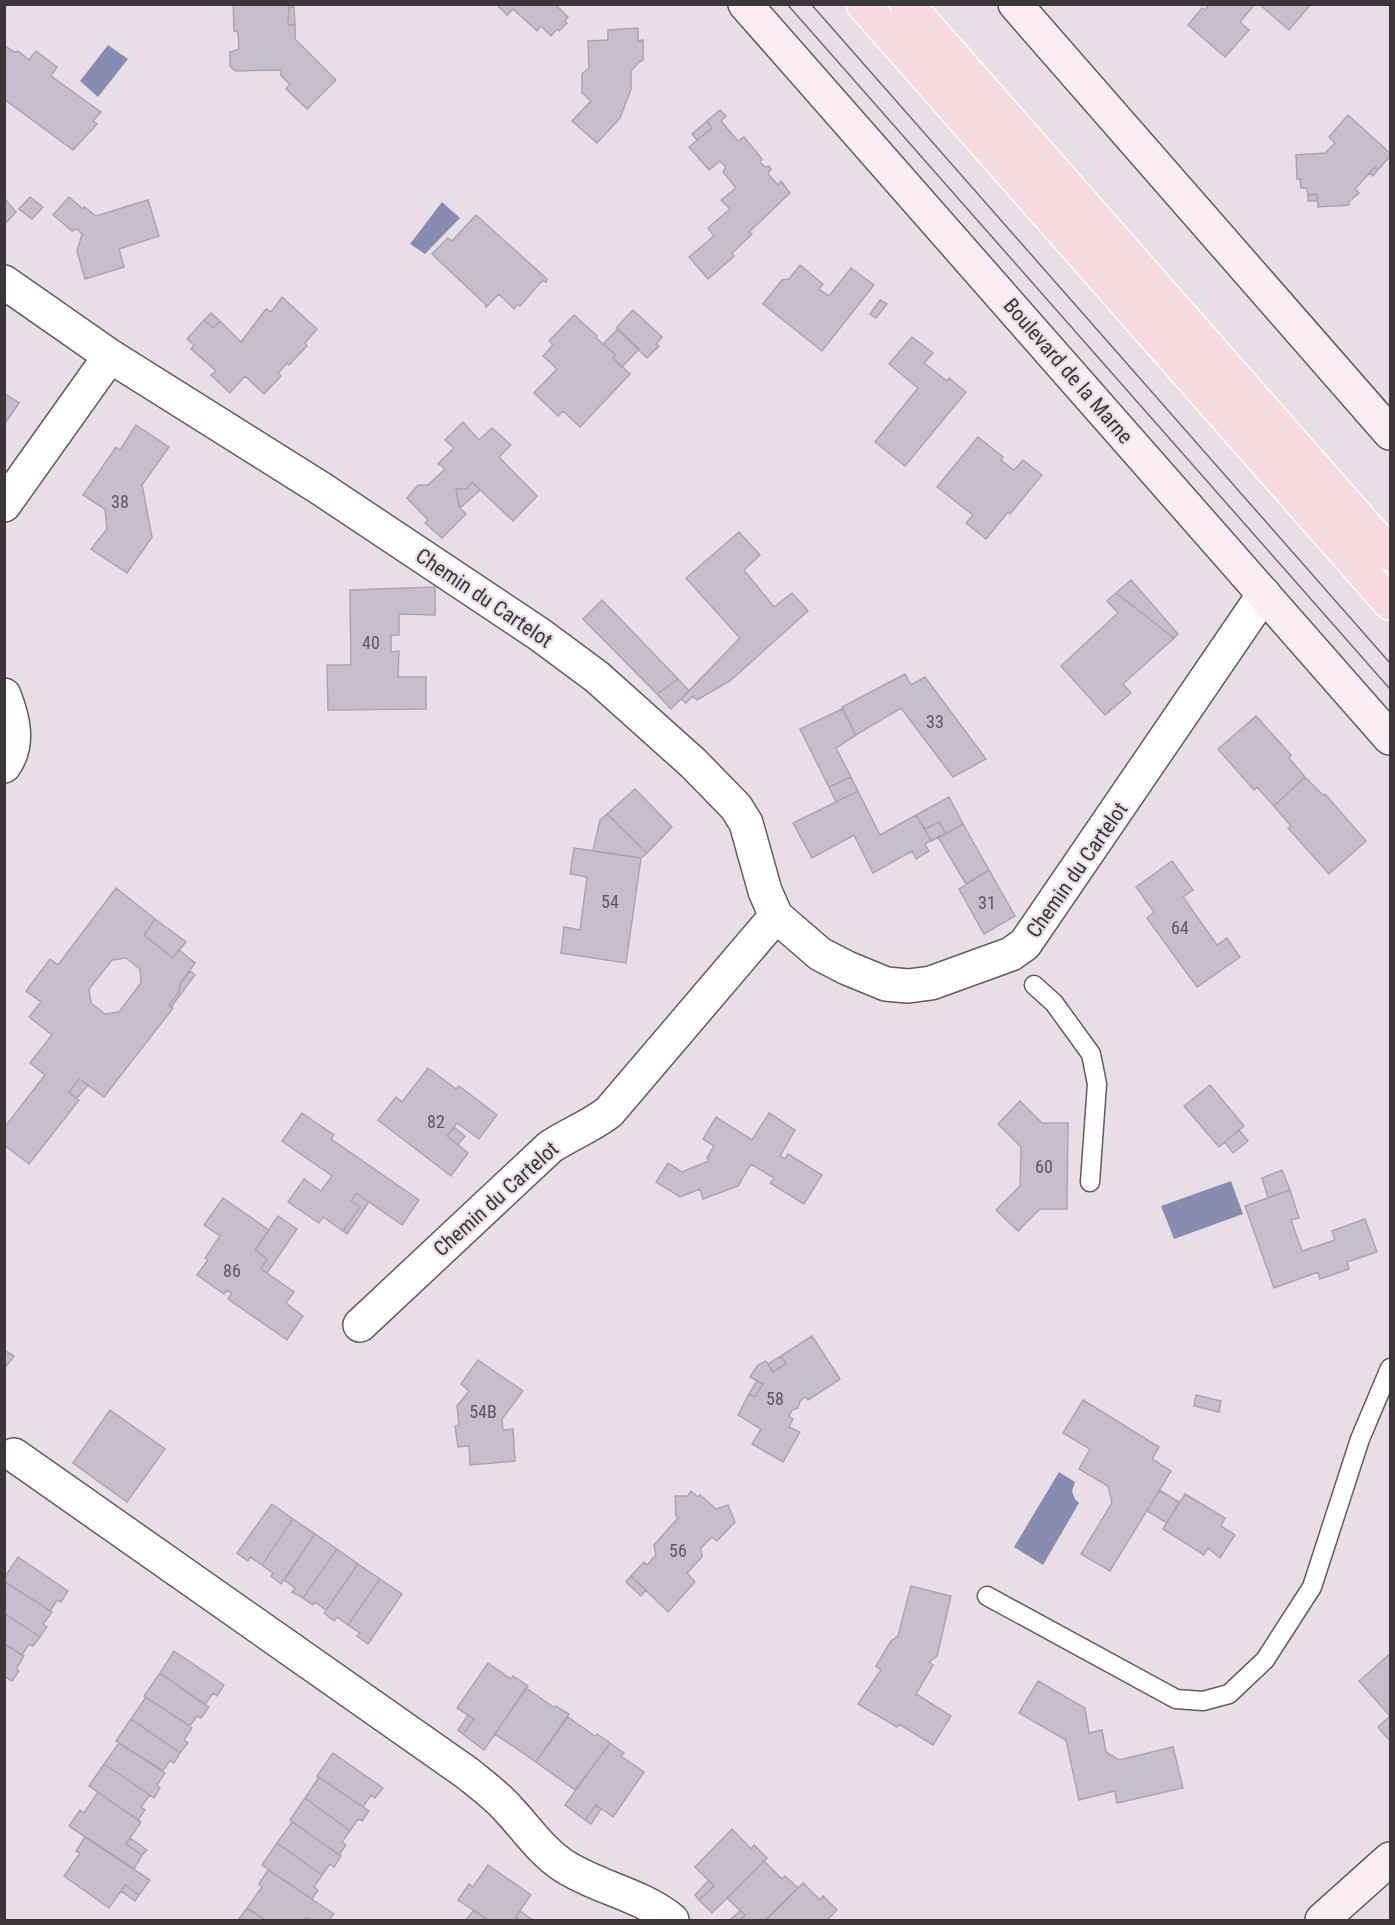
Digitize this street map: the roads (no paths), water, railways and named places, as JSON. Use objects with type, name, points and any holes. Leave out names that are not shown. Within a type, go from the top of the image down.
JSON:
[{"type":"main road","points":[[863,4],[1390,603]]},
{"type":"main road","points":[[907,4],[1390,554]]},
{"type":"street","name":"Boulevard de la Marne","points":[[745,4],[1390,738]]},
{"type":"street","points":[[1015,4],[1390,433]]},
{"type":"street","name":"Chemin du Cartelot","points":[[4,282],[110,356],[320,488],[539,634],[597,677],[693,763],[736,807],[746,823],[765,891],[776,916],[820,954],[886,984],[908,986],[931,983],[1011,954],[1025,944],[1264,594]]},
{"type":"street","points":[[4,505],[110,356]]},
{"type":"street","points":[[4,695],[13,719],[14,738],[13,751],[4,766]]},
{"type":"street","name":"Chemin du Cartelot","points":[[360,1325],[550,1146],[594,1123],[609,1112],[776,916]]},
{"type":"street","points":[[14,1455],[467,1773],[507,1808],[547,1853],[563,1866],[648,1904],[672,1920]]},
{"type":"street","points":[[1322,1920],[1390,1859]]},
{"type":"lane","points":[[1034,986],[1054,1003],[1091,1054],[1097,1084],[1090,1182]]},
{"type":"lane","points":[[987,1596],[1176,1699],[1203,1701],[1229,1694],[1265,1660],[1312,1587],[1360,1439],[1390,1368]]},
{"type":"water","points":[[108,45],[128,59],[98,97],[80,81]]},
{"type":"water","points":[[442,202],[460,218],[425,254],[410,244]]},
{"type":"water","points":[[1231,1181],[1243,1214],[1174,1239],[1161,1206]]},
{"type":"water","points":[[1059,1472],[1075,1482],[1072,1491],[1079,1503],[1043,1565],[1014,1547]]},
{"type":"tram line","points":[[787,4],[1390,689]]},
{"type":"tram line","points":[[811,4],[1390,663]]}]
